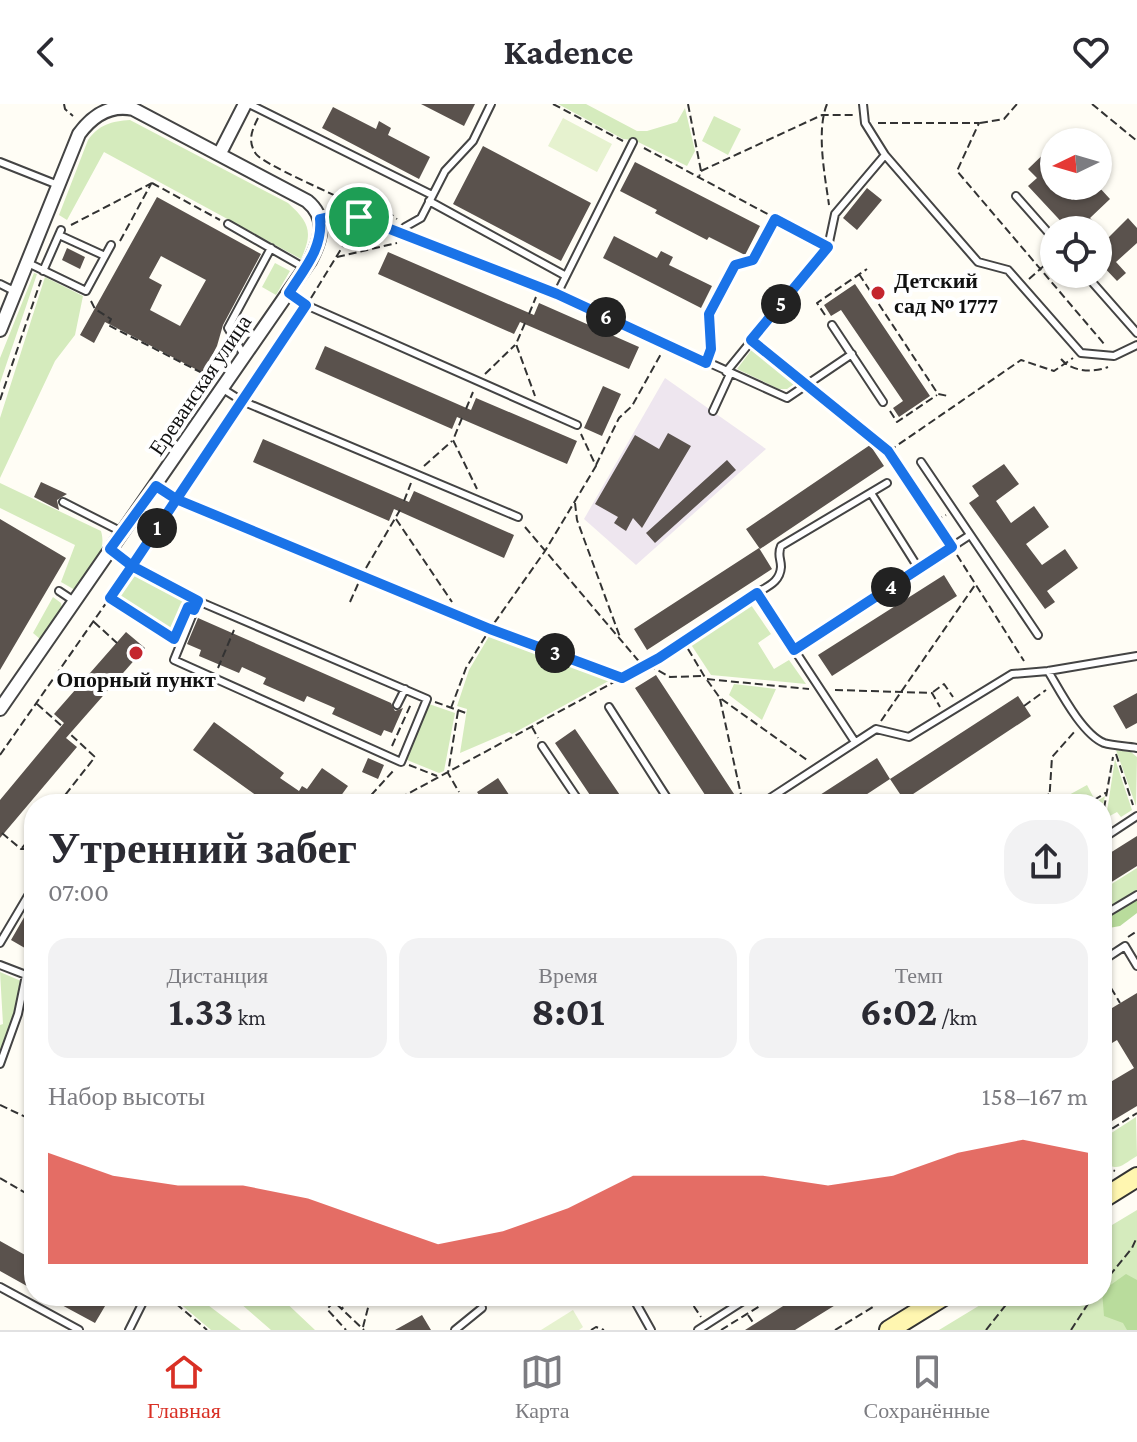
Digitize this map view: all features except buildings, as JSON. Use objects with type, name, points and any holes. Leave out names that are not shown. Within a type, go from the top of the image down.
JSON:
[{"type":"main road","points":[[1112,1189],[1137,1177]]},
{"type":"main road","points":[[889,1330],[913,1306]]},
{"type":"street","points":[[220,153],[247,104]]},
{"type":"street","points":[[0,330],[79,134],[89,121],[108,107],[133,109],[220,153],[307,201],[316,209],[320,219]]},
{"type":"street","name":"Ереванская улица","points":[[0,709],[7,689],[156,486],[289,293],[318,245],[320,219]]},
{"type":"lane","points":[[247,104],[430,198],[566,276]]},
{"type":"lane","points":[[402,233],[405,227],[421,218],[445,171],[473,141],[491,104]]},
{"type":"lane","points":[[863,104],[865,119],[885,155],[978,262],[1008,270],[1081,353],[1114,356],[1136,348]]},
{"type":"lane","points":[[557,294],[633,142]]},
{"type":"lane","points":[[713,411],[728,373],[751,340],[828,247],[835,214],[885,155]]},
{"type":"lane","points":[[0,162],[58,185]]},
{"type":"lane","points":[[1016,196],[1040,223]]},
{"type":"lane","points":[[320,219],[346,213],[402,233],[557,294],[787,398],[852,354]]},
{"type":"lane","points":[[228,224],[305,268]]},
{"type":"lane","points":[[43,271],[60,233],[105,256]]},
{"type":"lane","points":[[28,263],[86,291],[111,245]]},
{"type":"lane","points":[[245,357],[228,328],[271,248]]},
{"type":"lane","points":[[706,363],[711,349],[709,314],[735,265]]},
{"type":"lane","points":[[0,284],[16,292]]},
{"type":"lane","points":[[1097,288],[1137,333]]},
{"type":"lane","points":[[289,293],[306,305],[577,425]]},
{"type":"lane","points":[[832,325],[883,402]]},
{"type":"lane","points":[[224,387],[242,401],[518,517]]},
{"type":"lane","points":[[921,462],[1038,635]]},
{"type":"lane","points":[[659,658],[776,581],[781,567],[778,553],[781,546],[887,483]]},
{"type":"lane","points":[[156,486],[176,499],[464,619]]},
{"type":"lane","points":[[871,493],[919,569]]},
{"type":"lane","points":[[63,502],[122,532]]},
{"type":"lane","points":[[794,650],[970,535]]},
{"type":"lane","points":[[110,549],[132,566],[198,601],[427,699],[401,762],[174,660],[198,601]]},
{"type":"lane","points":[[59,591],[74,601]]},
{"type":"lane","points":[[757,593],[855,742]]},
{"type":"lane","points":[[776,794],[876,729],[909,737],[1012,674],[1137,656]]},
{"type":"lane","points":[[1048,671],[1092,738],[1137,748]]},
{"type":"lane","points":[[399,702],[405,689]]},
{"type":"lane","points":[[609,707],[665,794]]},
{"type":"lane","points":[[542,746],[574,794]]},
{"type":"lane","points":[[1112,832],[1137,816]]},
{"type":"lane","points":[[1112,910],[1137,895]]},
{"type":"lane","points":[[0,943],[24,902]]},
{"type":"lane","points":[[1112,954],[1125,946],[1137,966]]},
{"type":"lane","points":[[0,965],[24,972]]},
{"type":"lane","points":[[0,1064],[24,994]]},
{"type":"lane","points":[[0,1287],[24,1300]]},
{"type":"lane","points":[[35,1306],[79,1330]]},
{"type":"lane","points":[[129,1330],[141,1306]]},
{"type":"lane","points":[[638,1306],[651,1330]]},
{"type":"lane","points":[[698,1330],[735,1306]]},
{"type":"lane","points":[[455,1330],[482,1308]]},
{"type":"path","points":[[64,104],[73,116]]},
{"type":"path","points":[[553,104],[624,142],[633,142],[828,247]]},
{"type":"path","points":[[688,104],[701,171],[698,177]]},
{"type":"path","points":[[827,104],[822,115],[830,212]]},
{"type":"path","points":[[701,171],[822,115],[979,123],[1004,119],[1017,104]]},
{"type":"path","points":[[1092,104],[1137,141]]},
{"type":"path","points":[[251,142],[251,132],[262,111]]},
{"type":"path","points":[[979,123],[957,171],[1040,267]]},
{"type":"path","points":[[695,141],[703,139]]},
{"type":"path","points":[[152,183],[228,224]]},
{"type":"path","points":[[60,233],[152,183]]},
{"type":"path","points":[[111,245],[122,240],[152,183]]},
{"type":"path","points":[[735,265],[753,260],[775,219]]},
{"type":"path","points":[[336,258],[415,238]]},
{"type":"path","points":[[832,325],[817,303],[867,269]]},
{"type":"path","points":[[1022,285],[1040,269]]},
{"type":"path","points":[[0,400],[43,271]]},
{"type":"path","points":[[859,274],[938,394],[948,396]]},
{"type":"path","points":[[0,755],[132,566],[326,275]]},
{"type":"path","points":[[529,314],[540,288]]},
{"type":"path","points":[[1058,288],[1114,356]]},
{"type":"path","points":[[86,291],[95,309],[111,319],[108,325],[224,387]]},
{"type":"path","points":[[466,409],[478,381],[516,344],[525,323]]},
{"type":"path","points":[[751,340],[888,451],[1031,671]]},
{"type":"path","points":[[516,344],[539,409]]},
{"type":"path","points":[[451,708],[466,668],[545,551],[596,466],[619,418],[632,406],[666,344]]},
{"type":"path","points":[[888,451],[1021,360],[1054,371],[1081,353]]},
{"type":"path","points":[[883,402],[897,422],[938,394]]},
{"type":"path","points":[[462,418],[453,440],[485,504]]},
{"type":"path","points":[[577,425],[596,466]]},
{"type":"path","points":[[575,502],[577,520],[620,638]]},
{"type":"path","points":[[350,602],[361,576],[400,510]]},
{"type":"path","points":[[518,517],[645,665],[670,677],[705,677],[720,698],[817,767]]},
{"type":"path","points":[[935,521],[942,517]]},
{"type":"path","points":[[396,519],[464,619],[622,678]]},
{"type":"path","points":[[876,729],[976,583]]},
{"type":"path","points":[[110,598],[174,639]]},
{"type":"path","points":[[94,621],[117,643]]},
{"type":"path","points":[[217,669],[235,627]]},
{"type":"path","points":[[408,794],[659,658]]},
{"type":"path","points":[[932,693],[944,684],[959,705]]},
{"type":"path","points":[[1024,706],[1056,684]]},
{"type":"path","points":[[720,698],[741,794]]},
{"type":"path","points":[[427,699],[466,713]]},
{"type":"path","points":[[392,748],[411,703],[399,702]]},
{"type":"path","points":[[36,703],[63,727]]},
{"type":"path","points":[[458,711],[448,773],[460,794]]},
{"type":"path","points":[[1050,793],[1052,757],[1082,724]]},
{"type":"path","points":[[66,794],[95,757],[69,733]]},
{"type":"path","points":[[1104,794],[1108,792],[1115,749],[1137,816]]},
{"type":"path","points":[[372,794],[401,762],[439,777]]},
{"type":"path","points":[[2,833],[21,849],[24,846]]},
{"type":"path","points":[[1129,936],[1137,931]]},
{"type":"path","points":[[1112,990],[1120,1003]]},
{"type":"path","points":[[0,1105],[24,1116]]},
{"type":"path","points":[[1112,1129],[1137,1113]]},
{"type":"path","points":[[0,1178],[24,1192]]},
{"type":"path","points":[[1112,1271],[1137,1237]]},
{"type":"path","points":[[179,1306],[207,1330]]},
{"type":"path","points":[[330,1306],[327,1309],[346,1330]]},
{"type":"path","points":[[338,1306],[363,1329],[369,1306]]},
{"type":"path","points":[[342,1306],[344,1311]]},
{"type":"path","points":[[694,1306],[706,1325]]},
{"type":"path","points":[[721,1330],[760,1306]]},
{"type":"path","points":[[835,1330],[875,1306]]},
{"type":"path","points":[[986,1330],[1005,1306]]},
{"type":"path","points":[[1071,1330],[1087,1306]]},
{"type":"path","points":[[747,1314],[754,1324]]},
{"type":"path","points":[[591,1330],[596,1327],[604,1330]]},
{"type":"shaded area","points":[[665,378],[766,449],[636,565],[584,519]]},
{"type":"green space","points":[[558,104],[586,104],[637,131],[677,122],[685,108],[695,151],[687,166],[634,140],[623,139]]},
{"type":"green space","points":[[714,116],[741,129],[728,155],[702,141]]},
{"type":"green space","points":[[563,118],[612,144],[597,172],[548,146]]},
{"type":"green space","points":[[130,120],[288,203],[301,216],[307,228],[307,242],[301,259],[104,152],[67,220],[59,215],[88,140],[106,125]]},
{"type":"green space","points":[[275,263],[290,271],[276,295],[262,287]]},
{"type":"green space","points":[[34,273],[37,274],[0,383],[0,358]]},
{"type":"green space","points":[[45,277],[83,296],[75,335],[55,361],[0,478],[0,418]]},
{"type":"green space","points":[[753,348],[797,382],[787,389],[779,389],[737,369]]},
{"type":"green space","points":[[0,483],[101,531],[99,555],[75,590],[61,582],[75,545],[0,508]]},
{"type":"green space","points":[[134,572],[187,599],[172,633],[117,597]]},
{"type":"green space","points":[[53,597],[61,603],[63,613],[59,619],[55,618],[40,639],[33,633]]},
{"type":"green space","points":[[751,605],[771,634],[758,643],[774,669],[789,660],[806,684],[711,675],[690,643]]},
{"type":"green space","points":[[491,633],[614,678],[512,734],[509,732],[460,753],[467,709],[457,706],[469,670]]},
{"type":"green space","points":[[734,684],[776,689],[762,720],[729,695]]},
{"type":"green space","points":[[429,704],[455,713],[444,771],[439,773],[407,760]]},
{"type":"green space","points":[[1116,750],[1131,752],[1137,757],[1136,806]]},
{"type":"green space","points":[[1115,759],[1132,810],[1121,817],[1117,812],[1112,815],[1110,794]]},
{"type":"green space","points":[[1087,785],[1092,794],[1071,794]]},
{"type":"green space","points":[[1137,868],[1137,890],[1112,905],[1112,884]]},
{"type":"green space","points":[[1137,901],[1137,913],[1120,926],[1112,927],[1112,911],[1122,910],[1125,902]]},
{"type":"green space","points":[[0,972],[21,981],[16,1012],[0,1057],[0,1025],[3,1024]]},
{"type":"green space","points":[[1136,1117],[1137,1156],[1119,1167],[1112,1166],[1112,1133]]},
{"type":"green space","points":[[1137,1210],[1137,1330],[939,1330],[979,1306],[1112,1306],[1112,1225]]},
{"type":"green space","points":[[1126,1274],[1137,1280],[1137,1330],[1127,1330],[1123,1323],[1104,1316],[1103,1306],[1112,1306],[1112,1284]]},
{"type":"green space","points":[[183,1306],[209,1306],[241,1330],[211,1330]]},
{"type":"green space","points":[[243,1306],[290,1306],[315,1330],[271,1330]]},
{"type":"green space","points":[[573,1310],[583,1327],[579,1330],[541,1330]]},
{"type":"place","name":"Детский сад № 1777","points":[[878,293]]},
{"type":"place","name":"Опорный пункт","points":[[136,653]]},
{"type":"route","points":[[359,217],[346,213],[320,219],[318,245],[289,293],[306,305],[176,499],[132,566],[198,601],[194,610],[188,607],[174,639],[110,598],[132,566],[110,549],[156,486],[176,499],[464,619],[622,678],[659,658],[757,593],[794,650],[952,547],[888,451],[751,340],[828,247],[814,239],[775,219],[753,260],[735,265],[709,314],[711,349],[706,363],[557,294],[359,217]]}]
